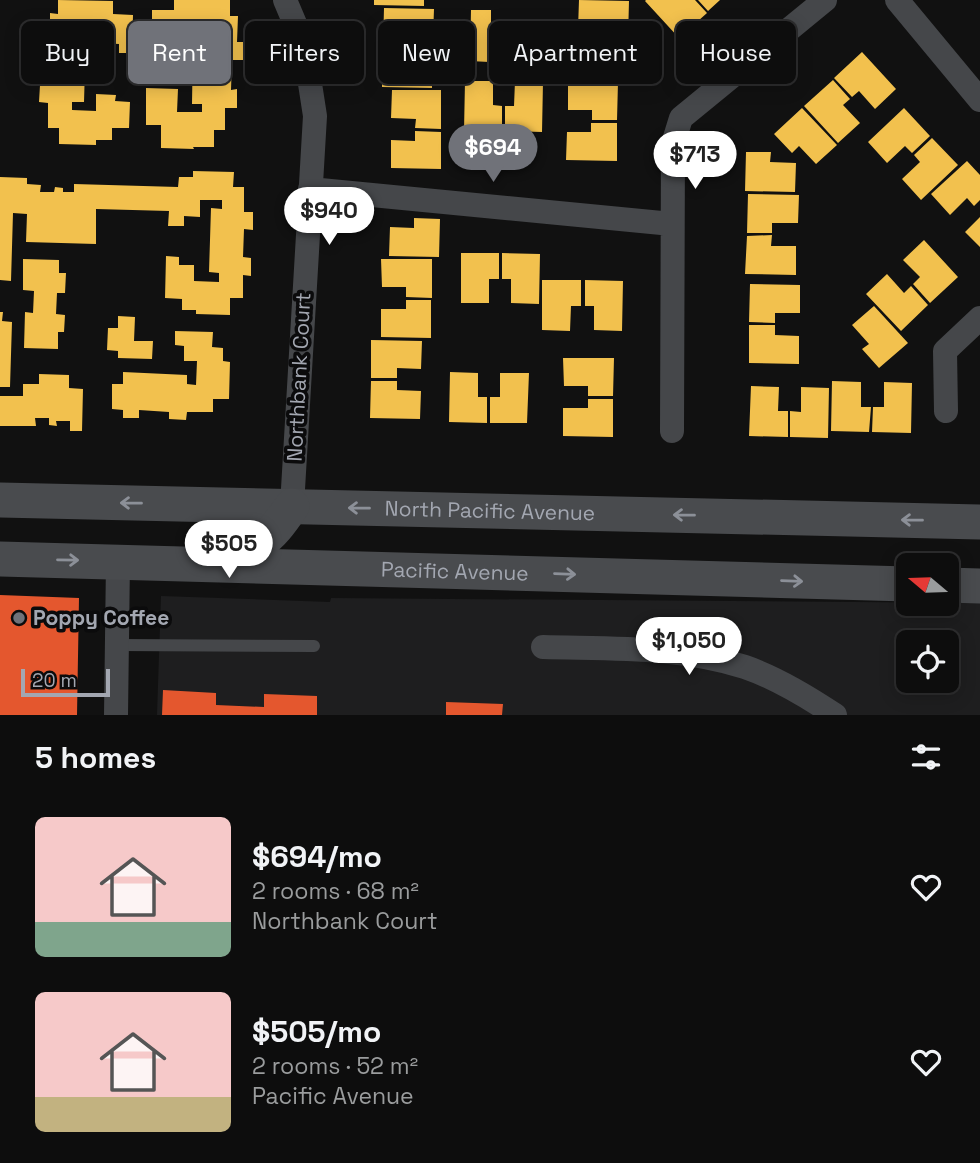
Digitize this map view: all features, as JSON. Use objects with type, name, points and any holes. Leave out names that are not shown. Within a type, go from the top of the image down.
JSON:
[{"type":"main road","name":"North Pacific Avenue","points":[[0,500],[980,522]]},
{"type":"main road","points":[[118,561],[232,551],[255,546],[274,533],[292,506]]},
{"type":"main road","name":"Pacific Avenue","points":[[0,559],[896,584]]},
{"type":"main road","points":[[959,585],[980,586]]},
{"type":"street","name":"Northbank Court","points":[[285,0],[304,45],[315,116],[292,506]]},
{"type":"street","points":[[672,431],[673,144],[681,118],[825,0]]},
{"type":"street","points":[[897,0],[980,100]]},
{"type":"street","points":[[310,189],[673,224]]},
{"type":"street","points":[[946,411],[945,351],[980,318]]},
{"type":"street","points":[[116,715],[118,561]]},
{"type":"street","points":[[543,647],[671,651],[709,657],[776,680],[835,715]]},
{"type":"lane","points":[[117,645],[314,646]]},
{"type":"shaded area","points":[[161,596],[330,602],[331,598],[896,602],[896,616],[959,616],[959,603],[980,603],[980,715],[157,715]]},
{"type":"building: Homes","points":[[58,0],[113,1],[113,14],[133,15],[133,21],[128,21],[128,53],[119,53],[119,44],[114,44],[114,21],[50,21],[50,13],[58,14]]},
{"type":"building: Homes","points":[[174,0],[230,0],[230,16],[238,16],[237,42],[245,42],[244,60],[232,60],[231,90],[237,89],[237,108],[225,108],[225,130],[214,130],[214,147],[161,148],[161,125],[146,125],[146,88],[178,89],[177,112],[202,112],[202,104],[192,104],[192,84],[231,84],[231,21],[152,21],[152,10],[174,10]]},
{"type":"building: Homes","points":[[374,0],[424,0],[424,6],[374,5]]},
{"type":"building: Homes","points":[[579,0],[629,1],[628,21],[578,21]]},
{"type":"building: Homes","points":[[695,0],[707,13],[698,21],[676,21],[676,35],[645,1]]},
{"type":"building: Homes","points":[[698,0],[720,0],[708,11]]},
{"type":"building: Homes","points":[[384,8],[434,9],[434,21],[384,21]]},
{"type":"building: Homes","points":[[471,10],[491,10],[489,62],[475,61],[475,21],[471,21]]},
{"type":"building: Homes","points":[[862,52],[896,89],[875,109],[859,91],[852,97],[834,78]]},
{"type":"building: Homes","points":[[833,80],[850,99],[843,105],[860,123],[838,143],[804,106]]},
{"type":"building: Homes","points":[[489,81],[489,84],[493,84],[493,105],[502,106],[502,131],[464,131],[465,84]]},
{"type":"building: Homes","points":[[85,84],[84,102],[72,102],[72,110],[96,111],[96,94],[116,95],[115,101],[130,102],[129,128],[112,128],[112,140],[96,140],[96,145],[59,144],[59,128],[48,128],[48,103],[39,102],[40,85]]},
{"type":"building: Homes","points":[[382,84],[432,84],[432,88],[382,87]]},
{"type":"building: Homes","points":[[515,84],[543,84],[542,132],[505,131],[505,106],[514,106]]},
{"type":"building: Homes","points":[[568,84],[618,84],[617,120],[592,120],[592,110],[568,110]]},
{"type":"building: Homes","points":[[392,90],[441,90],[441,129],[415,128],[416,119],[391,118]]},
{"type":"building: Homes","points":[[802,108],[837,145],[816,164],[799,146],[792,153],[774,134]]},
{"type":"building: Homes","points":[[904,108],[930,136],[912,153],[905,146],[887,163],[868,142]]},
{"type":"building: Homes","points":[[591,123],[617,123],[617,161],[566,160],[567,132],[591,132]]},
{"type":"building: Homes","points":[[415,131],[441,132],[441,169],[391,168],[391,140],[415,141]]},
{"type":"building: Homes","points":[[932,138],[958,165],[921,200],[902,179],[920,162],[914,155]]},
{"type":"building: Homes","points":[[746,152],[771,152],[770,162],[796,163],[795,192],[745,191]]},
{"type":"building: Homes","points":[[967,161],[980,175],[980,200],[974,206],[967,198],[950,215],[931,194]]},
{"type":"building: Homes","points":[[193,171],[234,172],[233,187],[244,187],[244,212],[253,212],[253,230],[244,229],[243,257],[251,258],[251,276],[243,275],[243,298],[230,298],[230,315],[196,314],[196,310],[182,310],[182,299],[165,298],[166,256],[179,257],[179,265],[194,265],[194,281],[219,282],[219,273],[209,272],[211,208],[222,209],[222,200],[200,200],[200,217],[184,216],[184,226],[168,226],[169,211],[96,209],[96,244],[26,242],[27,214],[13,213],[11,281],[0,280],[0,177],[27,178],[27,184],[41,185],[40,192],[54,192],[55,187],[63,188],[63,192],[74,192],[74,184],[178,187],[179,177],[193,177]]},
{"type":"building: Homes","points":[[748,194],[799,195],[798,223],[772,223],[772,233],[747,233]]},
{"type":"building: Homes","points":[[980,217],[980,247],[965,232]]},
{"type":"building: Homes","points":[[414,218],[440,219],[439,257],[389,256],[390,227],[414,228]]},
{"type":"building: Homes","points":[[772,235],[771,246],[796,246],[796,275],[745,274],[747,236]]},
{"type":"building: Homes","points":[[924,240],[958,277],[930,303],[913,284],[920,277],[903,260]]},
{"type":"building: Homes","points":[[461,253],[499,253],[499,279],[489,279],[489,303],[461,303]]},
{"type":"building: Homes","points":[[502,253],[540,254],[539,304],[511,303],[511,279],[502,279]]},
{"type":"building: Homes","points":[[23,259],[59,260],[59,273],[66,273],[65,293],[57,293],[56,314],[65,315],[64,332],[58,332],[58,349],[24,348],[25,312],[33,313],[34,291],[23,290]]},
{"type":"building: Homes","points":[[381,259],[432,259],[432,298],[406,297],[406,287],[382,287]]},
{"type":"building: Homes","points":[[887,274],[904,293],[911,286],[928,305],[901,331],[866,294]]},
{"type":"building: Homes","points":[[542,280],[581,280],[581,306],[571,306],[570,331],[542,330]]},
{"type":"building: Homes","points":[[585,280],[623,281],[622,331],[594,330],[594,306],[585,306]]},
{"type":"building: Homes","points":[[750,284],[800,285],[800,313],[775,313],[775,323],[749,322]]},
{"type":"building: Homes","points":[[406,300],[431,300],[431,338],[381,337],[381,309],[406,309]]},
{"type":"building: Homes","points":[[874,306],[908,343],[879,368],[862,349],[869,344],[852,325]]},
{"type":"building: Homes","points":[[0,312],[3,312],[2,321],[12,322],[10,387],[0,387]]},
{"type":"building: Homes","points":[[118,316],[135,317],[134,341],[153,341],[152,359],[118,358],[118,351],[107,350],[108,328],[118,328]]},
{"type":"building: Homes","points":[[749,325],[775,325],[775,335],[799,336],[799,364],[749,363]]},
{"type":"building: Homes","points":[[175,331],[213,332],[212,347],[223,348],[223,361],[230,362],[229,399],[213,399],[213,412],[187,412],[186,420],[169,419],[169,412],[139,410],[139,418],[123,418],[123,410],[112,409],[112,384],[123,384],[123,372],[187,375],[187,384],[196,385],[197,361],[184,361],[184,346],[175,345]]},
{"type":"building: Homes","points":[[371,340],[422,341],[421,369],[397,368],[397,378],[371,378]]},
{"type":"building: Homes","points":[[563,358],[614,358],[613,396],[588,396],[588,386],[564,386]]},
{"type":"building: Homes","points":[[450,372],[478,373],[478,397],[487,397],[487,423],[449,422]]},
{"type":"building: Homes","points":[[500,373],[529,373],[527,423],[490,423],[490,397],[500,397]]},
{"type":"building: Homes","points":[[39,374],[69,375],[69,388],[83,389],[82,431],[70,431],[70,421],[56,421],[57,426],[49,425],[49,418],[35,418],[36,426],[0,426],[0,396],[23,396],[23,384],[39,384]]},
{"type":"building: Homes","points":[[371,381],[397,381],[397,390],[421,391],[420,419],[370,418]]},
{"type":"building: Homes","points":[[832,381],[861,382],[861,407],[871,407],[869,432],[831,431]]},
{"type":"building: Homes","points":[[884,382],[912,383],[911,433],[872,432],[873,407],[884,407]]},
{"type":"building: Homes","points":[[751,386],[779,387],[778,411],[788,411],[788,437],[749,436]]},
{"type":"building: Homes","points":[[801,387],[829,388],[828,438],[790,437],[790,411],[801,412]]},
{"type":"building: Homes","points":[[588,399],[613,399],[613,437],[563,436],[563,408],[588,408]]},
{"type":"building: Shops","points":[[0,595],[79,598],[77,715],[0,715]]},
{"type":"building: Shops","points":[[163,690],[216,693],[216,705],[264,707],[264,694],[317,696],[317,715],[162,715]]},
{"type":"building: Shops","points":[[446,702],[503,704],[502,715],[446,715]]},
{"type":"place","name":"Poppy Coffee","points":[[19,618]]}]
